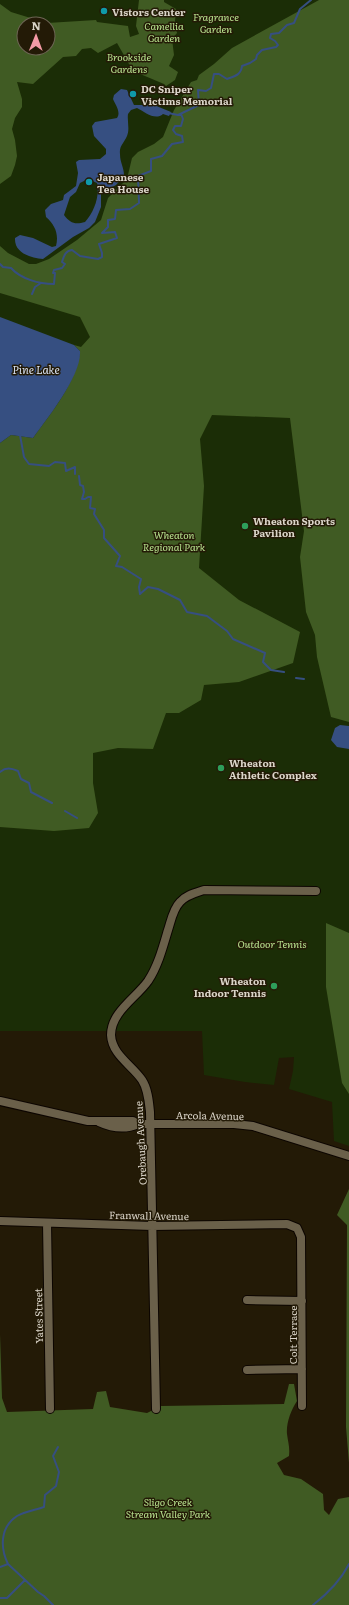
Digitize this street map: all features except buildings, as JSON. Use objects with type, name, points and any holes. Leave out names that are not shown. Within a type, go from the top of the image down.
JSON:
[{"type":"street","name":"Orebaugh Avenue","points":[[156,1409],[150,1124],[148,1097],[142,1081],[119,1056],[113,1045],[111,1036],[112,1026],[121,1011],[148,981],[157,965],[171,917],[179,902],[191,894],[204,890],[316,891]]},
{"type":"street","name":"Arcola Avenue","points":[[0,1101],[98,1122],[108,1120],[133,1121],[138,1124],[234,1124],[253,1126],[349,1156]]},
{"type":"street","name":"Franwall Avenue","points":[[0,1221],[152,1226],[287,1224],[297,1228]]},
{"type":"street","name":"Yates Street","points":[[47,1222],[50,1409]]},
{"type":"street","name":"Colt Terrace","points":[[297,1228],[301,1237],[302,1406]]},
{"type":"street","name":"Colt Terrace","points":[[247,1300],[302,1301]]},
{"type":"street","name":"Colt Terrace","points":[[247,1370],[302,1370]]},
{"type":"green space","name":"Wheaton Regional Park","points":[[0,0],[349,0],[349,1146],[334,1141],[332,1102],[289,1089],[294,1057],[279,1058],[274,1085],[204,1075],[202,1031],[0,1031]]},
{"type":"green space","points":[[139,0],[164,0],[164,2],[176,9],[175,21],[177,33],[172,39],[174,55],[169,66],[178,72],[175,80],[166,86],[133,71],[117,43],[98,53],[91,48],[82,49],[76,56],[63,57],[33,84],[17,82],[22,99],[22,107],[15,118],[12,129],[17,156],[11,176],[0,184],[0,4],[11,12],[24,16],[16,16],[16,56],[56,56],[56,22],[96,20],[97,22],[128,26],[130,37],[139,34],[136,26]]},
{"type":"green space","points":[[319,0],[349,0],[349,722],[331,717],[317,657],[315,635],[306,612],[300,557],[304,531],[290,418],[212,415],[200,439],[204,486],[199,568],[239,600],[300,632],[293,663],[239,682],[204,685],[201,700],[179,713],[166,713],[153,749],[118,748],[93,753],[93,783],[98,813],[89,828],[54,831],[0,827],[0,443],[11,435],[33,438],[69,386],[78,363],[80,351],[74,345],[81,347],[90,337],[80,317],[0,293],[0,246],[8,253],[29,264],[36,264],[49,259],[77,240],[101,220],[108,198],[127,179],[132,158],[138,152],[154,144],[163,137],[174,110],[191,82],[197,80],[199,75],[232,48]]},
{"type":"green space","points":[[326,923],[349,933],[349,1094],[342,1083],[326,987]]},
{"type":"green space","points":[[349,1189],[349,1463],[346,1427],[347,1225],[337,1215]]},
{"type":"green space","name":"Sligo Creek Stream Valley Park","points":[[0,1334],[2,1398],[7,1412],[93,1409],[97,1392],[106,1391],[110,1407],[147,1413],[161,1406],[284,1404],[289,1384],[294,1384],[297,1401],[291,1412],[287,1425],[289,1456],[277,1463],[284,1475],[301,1479],[323,1494],[324,1510],[329,1515],[338,1499],[349,1497],[349,1605],[0,1605]]},
{"type":"water","points":[[121,89],[127,90],[134,105],[154,105],[171,112],[169,116],[163,114],[157,117],[137,108],[131,110],[128,114],[128,133],[120,151],[124,176],[116,185],[101,193],[101,207],[95,222],[89,228],[73,237],[43,259],[24,254],[15,243],[15,238],[20,235],[33,238],[52,247],[56,246],[56,230],[46,217],[45,210],[51,204],[63,200],[64,195],[76,186],[78,173],[76,162],[79,160],[100,159],[106,154],[106,149],[94,136],[92,126],[95,122],[117,118],[118,111],[113,99],[114,95]],"holes":[[[88,179],[97,183],[98,193],[94,209],[85,222],[73,223],[68,220],[64,215],[70,197],[76,192],[80,183]]]},
{"type":"water","name":"Pine Lake","points":[[0,317],[74,345],[80,351],[79,361],[70,384],[33,438],[11,435],[0,443]]},
{"type":"water","points":[[340,725],[349,726],[349,749],[337,747],[331,740],[335,728]]},
{"type":"waterway","points":[[168,113],[178,115],[199,105],[198,90],[206,91],[211,88],[214,74],[219,74],[227,79],[235,76],[239,73],[242,66],[256,59],[257,55],[262,50],[276,47],[278,45],[270,38],[271,34],[279,33],[287,25],[294,23],[300,9],[311,0]]},
{"type":"waterway","points":[[0,264],[3,267],[11,268],[25,278],[42,283],[54,284],[54,270],[62,268],[65,264],[62,262],[68,251],[72,250],[80,256],[98,259],[102,257],[99,244],[117,238],[115,232],[102,233],[108,227],[108,220],[115,219],[116,210],[130,209],[139,203],[138,176],[151,171],[151,159],[162,156],[172,144],[183,142],[182,136],[176,134],[173,130],[175,126],[181,126],[183,119],[181,114]]},
{"type":"waterway","points":[[32,294],[35,287],[41,283]]},
{"type":"waterway","points":[[20,435],[24,457],[29,464],[49,466],[55,462],[65,463],[66,471],[75,467],[75,474]]},
{"type":"waterway","points":[[79,476],[80,485],[83,486],[84,492],[82,499],[91,497],[90,508],[95,509],[94,514],[104,530],[104,538],[120,556],[116,566],[122,567],[141,579],[139,587],[140,594],[148,587],[158,589],[180,600],[187,612],[207,616],[227,631],[233,639],[265,653],[263,662],[271,670],[284,672]]},
{"type":"waterway","points":[[296,678],[304,679]]},
{"type":"waterway","points":[[0,772],[9,768],[18,771],[21,779],[29,783],[31,792],[52,803]]},
{"type":"waterway","points":[[65,811],[77,818]]},
{"type":"waterway","points":[[8,1564],[5,1558],[3,1545],[3,1538],[7,1526],[17,1516],[44,1507],[45,1495],[56,1486],[59,1472],[53,1456],[58,1447]]},
{"type":"waterway","points":[[0,1567],[8,1564],[53,1605]]},
{"type":"waterway","points":[[313,1605],[342,1576],[349,1564]]},
{"type":"waterway","points":[[0,1598],[7,1598],[25,1580]]},
{"type":"place","name":"Vistors Center","points":[[104,11]]},
{"type":"place","name":"DC Sniper Victims Memorial","points":[[133,94]]},
{"type":"place","name":"Japanese Tea House","points":[[89,182]]},
{"type":"place","name":"Wheaton Sports Pavilion","points":[[245,526]]},
{"type":"place","name":"Wheaton Athletic Complex","points":[[221,768]]},
{"type":"place","name":"Wheaton Indoor Tennis","points":[[274,986]]},
{"type":"park label","name":"Fragrance Garden","points":[[216,22]]},
{"type":"park label","name":"Camellia Garden","points":[[164,30]]},
{"type":"park label","name":"Brookside Gardens","points":[[129,62]]},
{"type":"park label","name":"Outdoor Tennis","points":[[272,943]]}]
